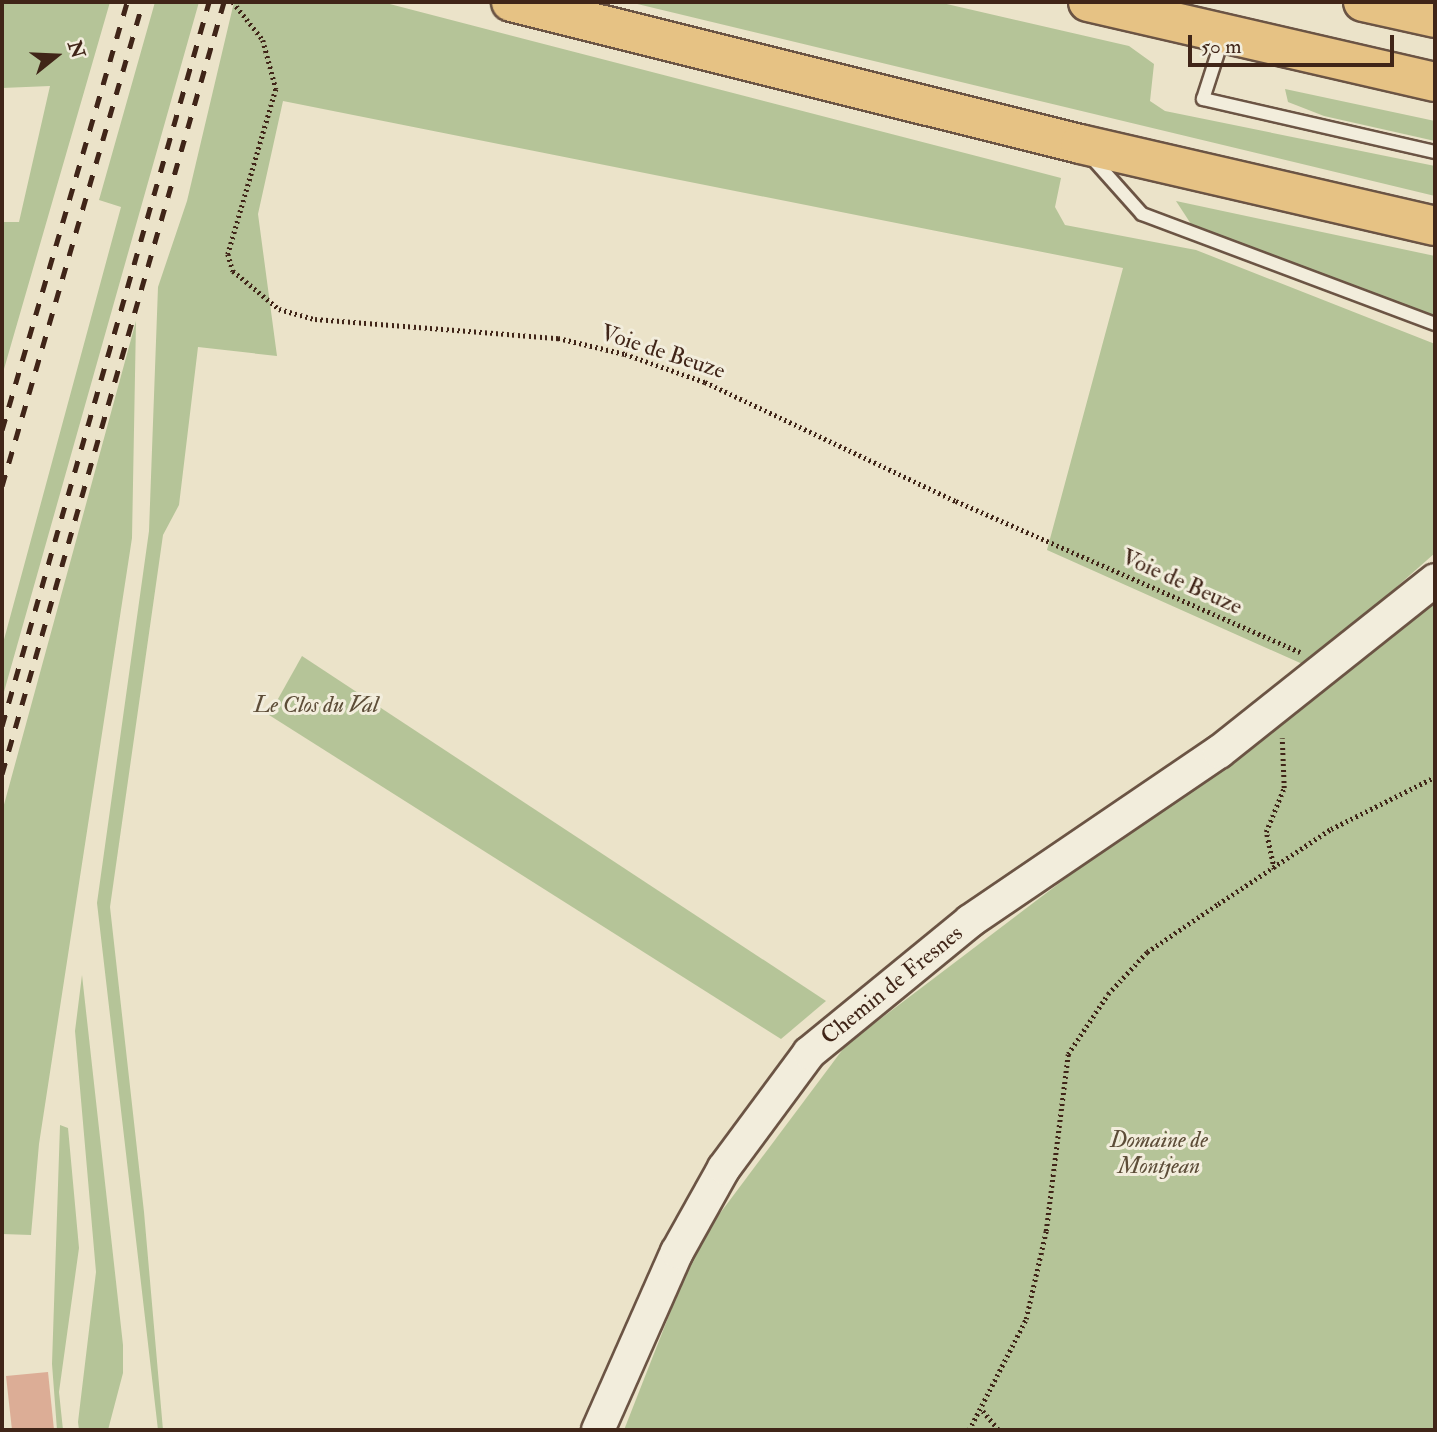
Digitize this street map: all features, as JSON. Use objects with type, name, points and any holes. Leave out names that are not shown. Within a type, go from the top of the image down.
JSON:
[{"type":"highway","points":[[511,2],[1080,144],[1435,226]]},
{"type":"highway","points":[[1088,2],[1435,82]]},
{"type":"highway","points":[[1363,2],[1435,18]]},
{"type":"street","name":"Chemin de Fresnes","points":[[598,1430],[677,1252],[724,1168],[809,1053],[970,921],[1219,752],[1435,580]]},
{"type":"lane","points":[[1224,33],[1203,99],[1435,152]]},
{"type":"lane","points":[[1080,144],[1142,214],[1435,324]]},
{"type":"path","name":"Voie de Beuze","points":[[233,2],[262,40],[276,89],[228,254],[233,271],[279,309],[342,322],[558,338],[636,358],[705,382],[956,501],[1329,665]]},
{"type":"path","points":[[1274,869],[1266,832],[1284,788],[1282,738],[1290,697]]},
{"type":"path","points":[[969,1430],[983,1411],[1026,1319],[1046,1231],[1068,1054],[1108,994],[1147,952],[1331,829],[1435,777]]},
{"type":"path","points":[[983,1411],[999,1430]]},
{"type":"green space","points":[[2,2],[110,2],[2,376],[2,222],[19,222],[50,86],[2,88]]},
{"type":"green space","points":[[155,2],[199,2],[2,699],[2,647],[121,207],[99,200]]},
{"type":"green space","points":[[234,2],[382,2],[1061,178],[1055,207],[1065,225],[1196,250],[1435,344],[1435,553],[1307,666],[1047,550],[1123,268],[283,101],[258,214],[277,356],[198,347],[179,505],[163,535],[110,907],[144,1212],[163,1430],[158,1430],[97,903],[149,531],[158,287],[187,201]]},
{"type":"green space","points":[[629,2],[938,2],[1129,46],[1154,64],[1150,101],[1165,111],[1435,166],[1435,196]]},
{"type":"green space","points":[[1285,89],[1435,121],[1435,141],[1324,116],[1288,102]]},
{"type":"green space","points":[[1176,201],[1435,256],[1435,318],[1191,224]]},
{"type":"green space","points":[[136,321],[132,538],[39,1144],[31,1235],[2,1234],[2,812]]},
{"type":"green space","name":"Domaine de Montjean","points":[[1435,598],[1435,1430],[624,1430],[697,1244],[846,1045]]},
{"type":"green space","name":"Le Clos du Val","points":[[302,656],[826,1001],[781,1039],[269,715]]},
{"type":"green space","points":[[82,975],[123,1345],[123,1373],[108,1430],[79,1430],[78,1422],[96,1272],[75,1031]]},
{"type":"green space","points":[[60,1125],[68,1128],[79,1248],[59,1392],[63,1430],[57,1430],[52,1364]]},
{"type":"building","points":[[48,1372],[54,1430],[12,1430],[6,1376]]},
{"type":"railway","points":[[2,430],[127,2]]},
{"type":"railway","points":[[2,486],[143,2]]},
{"type":"railway","points":[[2,726],[209,2]]},
{"type":"railway","points":[[2,774],[224,2]]}]
